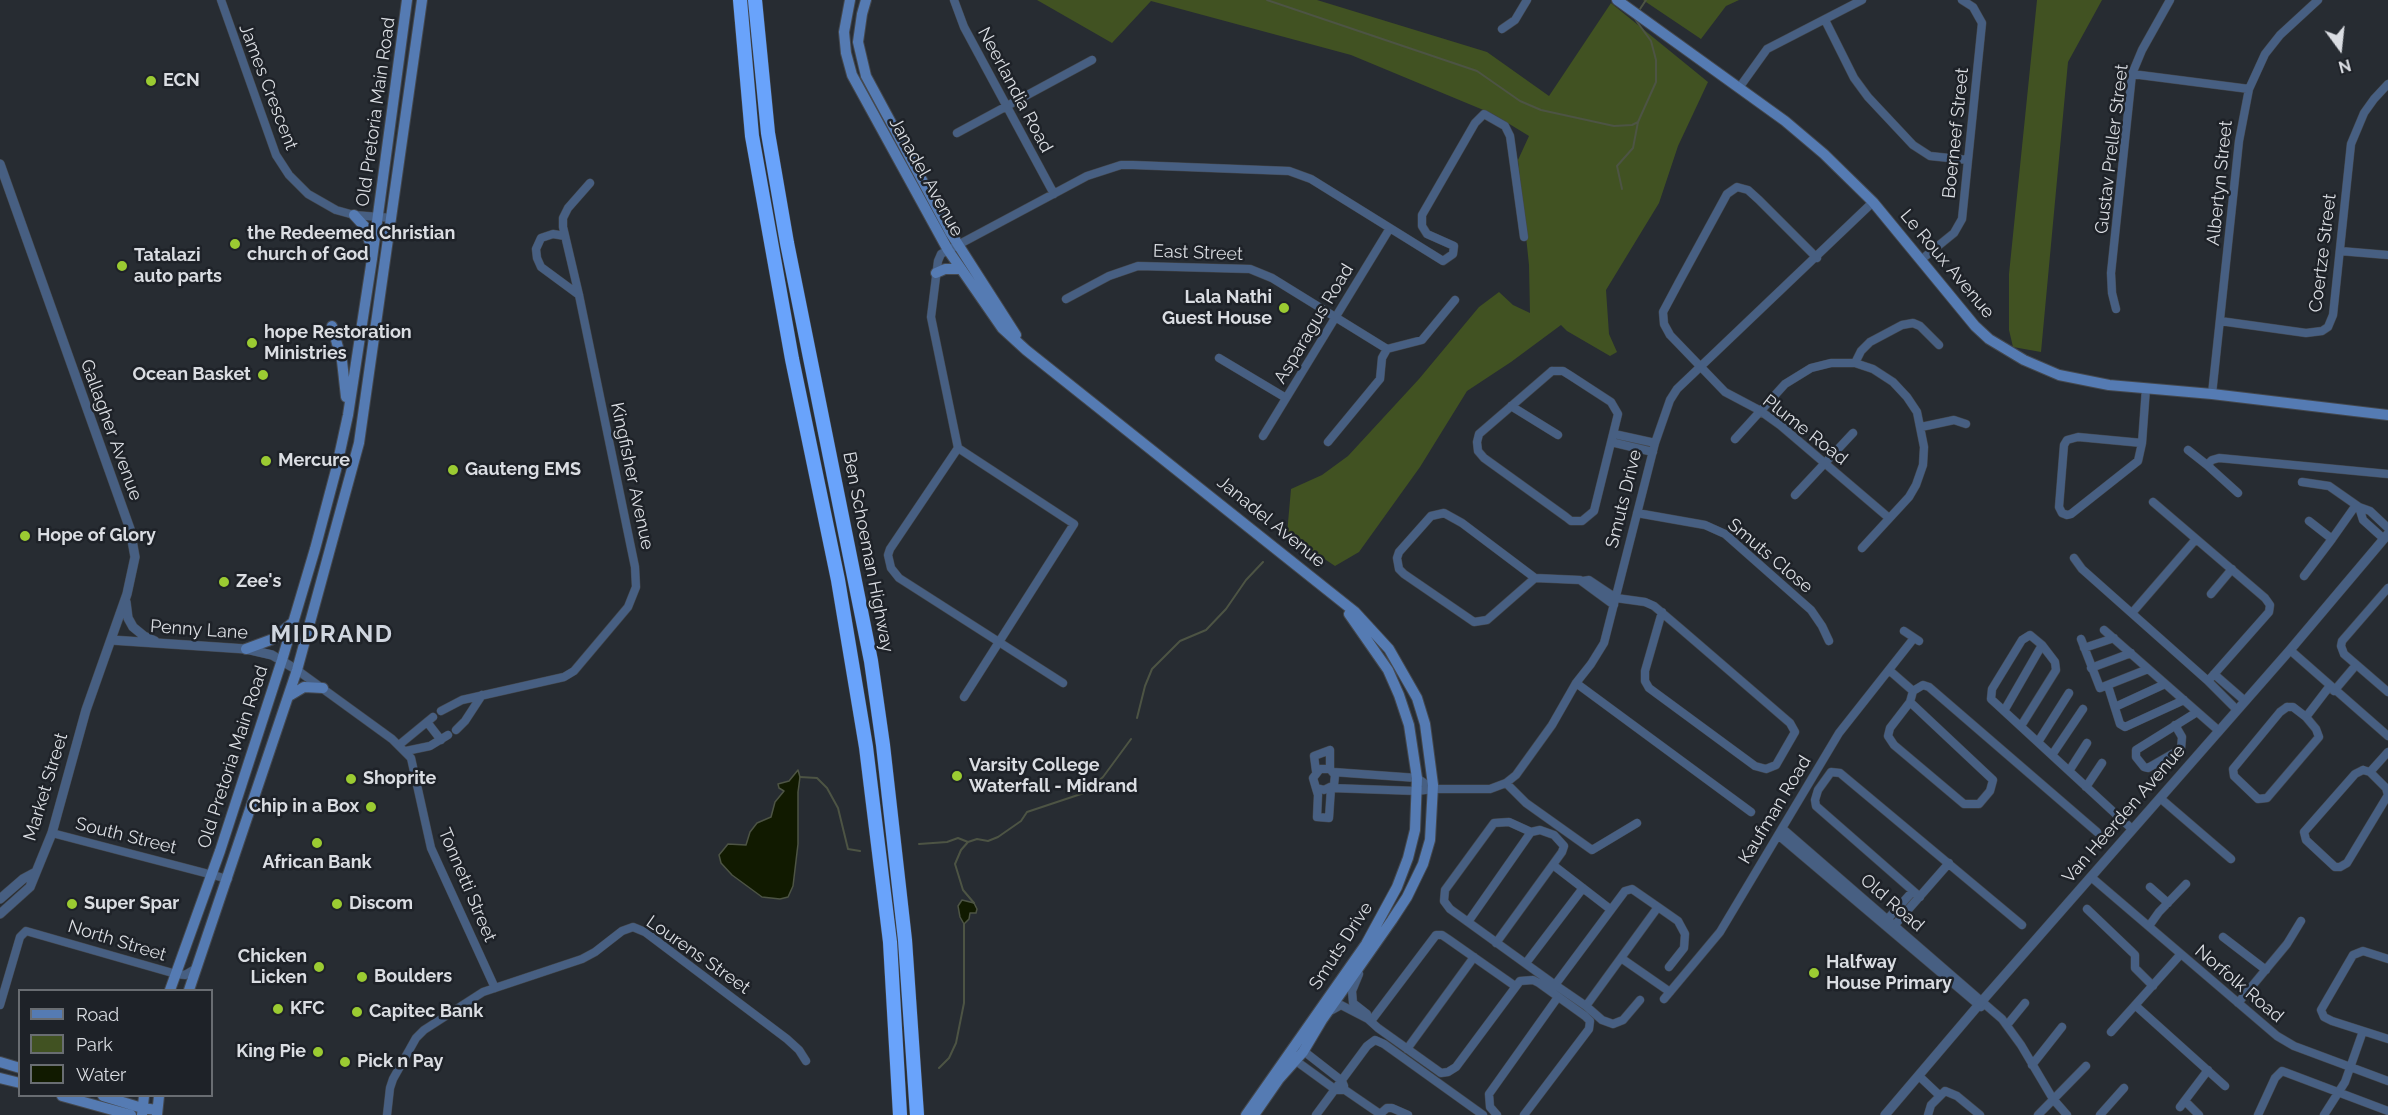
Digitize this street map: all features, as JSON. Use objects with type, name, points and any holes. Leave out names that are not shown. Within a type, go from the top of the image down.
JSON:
[{"type":"highway","name":"Ben Schoeman Highway","points":[[740,0],[752,135],[792,359],[838,580],[866,747],[890,942],[900,1115]]},
{"type":"highway","name":"Ben Schoeman Highway","points":[[755,0],[768,133],[785,232],[873,671],[905,940],[917,1115]]},
{"type":"main road","name":"Old Pretoria Main Road","points":[[170,989],[282,660],[315,549],[348,415],[408,0]]},
{"type":"main road","name":"Old Pretoria Main Road","points":[[189,989],[289,696],[359,443],[423,0]]},
{"type":"main road","name":"Janadel Avenue","points":[[850,0],[844,32],[846,53],[852,75],[953,248],[1026,350]]},
{"type":"main road","name":"Janadel Avenue","points":[[866,0],[858,42],[866,76],[953,248],[960,268],[1002,328],[1026,350],[1324,586],[1372,628],[1389,649],[1408,681],[1425,724],[1432,784]]},
{"type":"main road","name":"Le Roux Avenue","points":[[1617,0],[1793,127],[1824,154],[1873,202],[1975,326],[2010,352],[2059,375],[2109,385],[2212,394],[2388,415]]},
{"type":"main road","points":[[354,215],[367,230],[372,259]]},
{"type":"main road","points":[[936,273],[945,269],[960,268]]},
{"type":"main road","points":[[332,326],[342,361],[348,415]]},
{"type":"main road","name":"Janadel Avenue","points":[[1324,586],[1355,622],[1388,670],[1408,725],[1417,778]]},
{"type":"main road","points":[[246,649],[273,639],[292,623]]},
{"type":"main road","points":[[289,696],[304,687],[323,688]]},
{"type":"main road","name":"Smuts Drive","points":[[1254,1115],[1366,944],[1397,887],[1415,830],[1417,778]]},
{"type":"main road","name":"Smuts Drive","points":[[1246,1115],[1322,1020],[1407,897],[1423,864],[1430,840],[1432,784]]},
{"type":"main road","points":[[0,1062],[18,1067]]},
{"type":"main road","points":[[0,1078],[18,1082]]},
{"type":"main road","points":[[69,1097],[131,1115]]},
{"type":"main road","points":[[108,1097],[142,1112],[157,1113],[159,1097]]},
{"type":"main road","points":[[142,1112],[144,1097]]},
{"type":"street","name":"James Crescent","points":[[221,0],[281,162],[294,181],[308,194],[336,210],[354,215],[392,218]]},
{"type":"street","name":"Neerlandia Road","points":[[954,0],[964,27],[1054,194]]},
{"type":"street","points":[[1502,29],[1515,20],[1527,0]]},
{"type":"street","points":[[1739,88],[1767,49],[1862,0]]},
{"type":"street","name":"Boerneef Street","points":[[1922,259],[1954,233],[1962,219],[1982,23],[1973,8],[1962,0]]},
{"type":"street","name":"Gustav Preller Street","points":[[2116,309],[2111,273],[2132,74],[2142,50],[2170,0]]},
{"type":"street","name":"Albertyn Street","points":[[2212,394],[2239,141],[2249,89],[2265,54],[2280,35],[2318,0]]},
{"type":"street","points":[[1825,20],[1854,78],[1868,97],[1913,145],[1930,156],[1968,160]]},
{"type":"street","points":[[957,133],[1092,60]]},
{"type":"street","points":[[2132,74],[2249,89]]},
{"type":"street","name":"Coertze Street","points":[[2220,321],[2306,333],[2322,331],[2331,322],[2350,144],[2364,113],[2388,84]]},
{"type":"street","points":[[964,697],[1074,524],[958,448],[931,317],[939,256],[1100,170],[1121,165],[1289,171],[1311,179],[1443,261],[1453,254],[1454,246],[1427,234],[1422,226],[1422,215],[1474,125],[1483,114],[1501,123],[1510,136],[1524,237]]},
{"type":"street","name":"Gallagher Avenue","points":[[0,164],[130,529],[135,557],[127,594],[86,710]]},
{"type":"street","name":"Kingfisher Avenue","points":[[441,711],[462,700],[564,677],[574,671],[628,607],[636,587],[635,567],[565,237],[563,218],[576,197],[590,183]]},
{"type":"street","name":"Plume Road","points":[[1817,258],[1748,190],[1737,187],[1727,194],[1663,312],[1664,324],[1670,335],[1725,392],[1759,410],[1889,518]]},
{"type":"street","name":"Smuts Drive","points":[[1506,783],[1529,759],[1604,643],[1654,447],[1670,400],[1700,368],[1873,202]]},
{"type":"street","name":"Asparagus Road","points":[[1263,436],[1390,228]]},
{"type":"street","points":[[565,237],[553,234],[541,238],[536,249],[537,258],[541,267],[579,296]]},
{"type":"street","points":[[2340,250],[2388,255]]},
{"type":"street","name":"East Street","points":[[1066,299],[1109,276],[1138,266],[1234,268],[1265,274],[1386,349]]},
{"type":"street","points":[[1329,441],[1380,379],[1382,358],[1386,349],[1422,340],[1455,300]]},
{"type":"street","points":[[1855,363],[1861,351],[1870,342],[1902,325],[1913,323],[1920,326],[1939,345]]},
{"type":"street","points":[[1219,358],[1286,398]]},
{"type":"street","points":[[1735,439],[1759,410],[1785,384],[1803,371],[1832,363],[1855,363],[1881,373],[1900,389],[1917,412],[1924,456],[1916,485],[1909,497],[1862,548]]},
{"type":"street","points":[[1552,371],[1563,371],[1614,406],[1618,419],[1612,438],[1594,511],[1582,521],[1571,521],[1484,458],[1478,451],[1477,442],[1479,434],[1552,371]]},
{"type":"street","points":[[2142,443],[2078,437],[2067,440],[2064,446],[2059,507],[2062,513],[2071,514],[2133,466],[2139,458],[2142,443],[2146,388]]},
{"type":"street","points":[[1512,406],[1558,435]]},
{"type":"street","points":[[1921,427],[1950,420],[1966,424]]},
{"type":"street","points":[[1795,495],[1853,433]]},
{"type":"street","points":[[1612,438],[1654,447]]},
{"type":"street","points":[[958,448],[890,549],[889,561],[894,573],[1064,683]]},
{"type":"street","points":[[2188,450],[2238,493]]},
{"type":"street","points":[[2207,465],[2219,458],[2388,474]]},
{"type":"street","points":[[2329,486],[2330,469]]},
{"type":"street","points":[[2302,482],[2329,486],[2357,506],[2370,511],[2388,528]]},
{"type":"street","points":[[2153,502],[2268,600],[2270,610],[2208,681]]},
{"type":"street","points":[[2357,506],[2363,520],[2386,537]]},
{"type":"street","points":[[2304,576],[2357,506]]},
{"type":"street","points":[[1535,578],[1487,620],[1474,622],[1404,574],[1399,569],[1397,558],[1399,552],[1431,516],[1444,513],[1535,578],[1572,578],[1583,581],[1586,586],[1615,602],[1645,602],[1662,612],[1794,728],[1793,736],[1776,765],[1761,769],[1755,766],[1648,688],[1645,671],[1662,612]]},
{"type":"street","name":"Smuts Close","points":[[1637,513],[1705,525],[1725,534],[1811,610],[1829,641]]},
{"type":"street","points":[[2309,521],[2332,539]]},
{"type":"street","name":"Van Heerden Avenue","points":[[1885,1115],[2386,537]]},
{"type":"street","points":[[2132,613],[2196,539]]},
{"type":"street","points":[[2074,558],[2080,568],[2208,681],[2237,710]]},
{"type":"street","points":[[2211,594],[2232,569]]},
{"type":"street","points":[[2388,588],[2342,641],[2342,650],[2388,692]]},
{"type":"street","points":[[127,594],[128,618],[144,636],[160,644]]},
{"type":"street","name":"Kaufman Road","points":[[1664,999],[1720,932],[1839,733],[1917,639],[1904,630]]},
{"type":"street","points":[[2104,630],[2219,731]]},
{"type":"street","points":[[2020,726],[2056,670],[2055,662],[2042,645],[2030,635],[2022,640],[1992,689],[1991,699],[2020,726],[2038,742],[2069,771],[2086,786],[2132,829]]},
{"type":"street","points":[[2084,648],[2114,638]]},
{"type":"street","points":[[2081,639],[2098,687],[2108,686],[2148,669]]},
{"type":"street","name":"Penny Lane","points":[[111,640],[246,649],[264,652],[297,669]]},
{"type":"street","points":[[2004,711],[2042,645]]},
{"type":"street","points":[[2290,650],[2388,736]]},
{"type":"street","points":[[2091,668],[2131,653]]},
{"type":"street","points":[[2306,717],[2356,664]]},
{"type":"street","name":"Tonnetti Street","points":[[297,669],[406,751],[414,766],[431,848],[495,987]]},
{"type":"street","points":[[1889,670],[1913,691]]},
{"type":"street","points":[[2214,674],[2245,701]]},
{"type":"street","points":[[1576,683],[1751,812]]},
{"type":"street","points":[[2115,707],[2165,684]]},
{"type":"street","points":[[1910,702],[1993,780],[1992,788],[1979,804],[1964,804],[1890,740],[1888,731],[1910,702],[1913,691],[1923,685],[1929,687],[2097,832]]},
{"type":"street","points":[[2108,686],[2120,724],[2125,727],[2184,700]]},
{"type":"street","points":[[2038,742],[2069,693]]},
{"type":"street","points":[[456,730],[465,721],[482,695]]},
{"type":"street","points":[[2294,707],[2306,717],[2318,731],[2317,740],[2267,798],[2258,799],[2234,777],[2232,769],[2282,710],[2294,707]]},
{"type":"street","points":[[2052,755],[2083,709]]},
{"type":"street","name":"Market Street","points":[[0,914],[30,887],[52,832],[86,710]]},
{"type":"street","points":[[2175,725],[2182,737],[2181,748],[2148,768],[2144,767],[2136,757],[2136,750],[2175,725],[2197,712]]},
{"type":"street","points":[[399,745],[430,719],[444,738],[430,746],[406,751]]},
{"type":"street","points":[[2069,771],[2087,743]]},
{"type":"street","points":[[1330,750],[1335,782],[1331,788],[1329,818],[1317,817],[1319,807],[1317,788],[1313,778],[1316,771],[1314,756],[1330,750]]},
{"type":"street","points":[[2370,772],[2388,752]]},
{"type":"street","points":[[2086,786],[2102,763]]},
{"type":"street","points":[[1316,771],[1323,768],[1332,771],[1417,778],[1432,784],[1490,789],[1506,783],[1526,803],[1592,850],[1637,823]]},
{"type":"street","points":[[2357,771],[2370,772],[2386,788],[2388,795],[2347,863],[2335,867],[2305,839],[2304,832],[2357,771]]},
{"type":"street","points":[[1920,897],[1817,808],[1816,796],[1831,772],[1840,773],[2022,925]]},
{"type":"street","points":[[1317,788],[1417,791],[1432,784]]},
{"type":"street","points":[[2160,798],[2230,859]]},
{"type":"street","points":[[1496,943],[1562,852],[1563,843],[1554,835],[1544,831],[1531,832],[1509,822],[1494,823],[1444,893],[1444,904],[1496,943],[1586,1006],[1602,1020],[1613,1024],[1623,1020],[1640,1000]]},
{"type":"street","name":"South Street","points":[[52,832],[228,879]]},
{"type":"street","points":[[1468,922],[1531,832]]},
{"type":"street","name":"Old Road","points":[[1780,832],[2007,1025],[2053,1100],[2067,1115]]},
{"type":"street","points":[[1889,925],[1920,897],[1949,863]]},
{"type":"street","points":[[1553,865],[1610,909]]},
{"type":"street","points":[[0,899],[36,872]]},
{"type":"street","name":"Norfolk Road","points":[[2091,877],[2261,1024],[2285,1041],[2388,1081]]},
{"type":"street","points":[[2149,926],[2186,884]]},
{"type":"street","points":[[2150,887],[2168,903]]},
{"type":"street","points":[[1526,963],[1583,888]]},
{"type":"street","points":[[1555,985],[1610,909],[1625,891],[1631,889],[1678,921],[1685,934],[1684,948],[1669,967]]},
{"type":"street","points":[[1889,925],[1913,891]]},
{"type":"street","points":[[1586,1006],[1659,907]]},
{"type":"street","points":[[2087,909],[2132,952],[2135,968],[2153,986]]},
{"type":"street","points":[[2238,1004],[2294,934],[2301,921]]},
{"type":"street","name":"Lourens Street","points":[[495,987],[582,959],[596,952],[622,931],[637,927],[787,1039],[800,1050],[806,1061]]},
{"type":"street","name":"North Street","points":[[0,1005],[20,937],[26,931],[176,974],[185,975],[197,968]]},
{"type":"street","points":[[1370,1020],[1436,935],[1448,939],[1515,987]]},
{"type":"street","points":[[2223,938],[2266,970]]},
{"type":"street","points":[[2388,959],[2367,951],[2355,954],[2350,958],[2322,1007],[2326,1018],[2388,1039]]},
{"type":"street","points":[[1349,1003],[1368,954]]},
{"type":"street","points":[[2111,1032],[2180,954]]},
{"type":"street","points":[[1407,1049],[1474,957]]},
{"type":"street","points":[[1621,958],[1670,992]]},
{"type":"street","points":[[1322,1020],[1336,1006],[1349,1003],[1367,1014],[1378,1029],[1438,1072],[1445,1073],[1453,1070],[1520,981],[1533,980],[1588,1018],[1590,1025],[1524,1115]]},
{"type":"street","points":[[387,1115],[393,1079],[420,1033],[473,997],[495,987]]},
{"type":"street","points":[[1497,1115],[1490,1107],[1489,1094],[1558,997]]},
{"type":"street","points":[[2007,1025],[2025,1003]]},
{"type":"street","points":[[2136,1006],[2225,1086]]},
{"type":"street","points":[[2032,1065],[2062,1027]]},
{"type":"street","points":[[2324,1115],[2340,1093],[2363,1032]]},
{"type":"street","points":[[1316,1115],[1367,1046],[1372,1041],[1379,1041],[1483,1115]]},
{"type":"street","points":[[1295,1053],[1342,1082],[1345,1090]]},
{"type":"street","points":[[1295,1053],[1336,1090],[1345,1090],[1380,1114],[1392,1108],[1408,1115]]},
{"type":"street","points":[[2038,1115],[2085,1066]]},
{"type":"street","points":[[2199,1115],[2182,1104],[2208,1070]]},
{"type":"street","points":[[2258,1115],[2275,1078],[2282,1071],[2388,1111]]},
{"type":"street","points":[[1919,1076],[1939,1095]]},
{"type":"street","points":[[2100,1115],[2124,1088]]},
{"type":"street","points":[[1928,1115],[1928,1110],[1939,1095],[1948,1091],[1980,1115]]},
{"type":"green space","points":[[1037,0],[1317,0],[1487,52],[1549,96],[1611,3],[1708,82],[1678,146],[1659,203],[1606,290],[1609,334],[1617,352],[1610,356],[1567,331],[1561,325],[1467,391],[1420,467],[1359,552],[1335,566],[1287,534],[1291,489],[1322,475],[1348,456],[1419,379],[1479,307],[1499,292],[1513,305],[1530,313],[1529,265],[1518,160],[1529,136],[1493,114],[1351,55],[1151,1],[1112,43]]},
{"type":"green space","points":[[1643,0],[1739,0],[1726,6],[1701,39]]},
{"type":"green space","points":[[2037,0],[2102,0],[2068,62],[2041,352],[2013,347],[2009,330],[2009,274]]},
{"type":"water","points":[[798,770],[800,777],[798,844],[793,886],[788,897],[780,899],[762,897],[732,875],[721,863],[719,855],[728,844],[746,845],[750,832],[757,823],[771,817],[775,802],[784,791],[779,788],[778,784],[789,781]]},
{"type":"water","points":[[962,900],[974,903],[977,909],[976,913],[970,913],[969,919],[964,924],[958,906]]},
{"type":"waterway","points":[[1267,0],[1477,71],[1520,101],[1541,110],[1614,126],[1632,125],[1638,122],[1656,82],[1656,60],[1651,41],[1635,19]]},
{"type":"waterway","points":[[1638,12],[1646,0]]},
{"type":"waterway","points":[[1622,189],[1617,166],[1633,148],[1638,122]]},
{"type":"waterway","points":[[1137,718],[1152,669],[1180,641],[1206,630],[1226,609],[1246,580],[1263,562]]},
{"type":"waterway","points":[[974,903],[963,890],[955,864],[961,850],[968,842],[977,839],[988,841],[998,837],[1021,821],[1027,812],[1084,793],[1103,777],[1131,739]]},
{"type":"waterway","points":[[800,777],[817,778],[827,788],[838,808],[848,849],[860,851]]},
{"type":"waterway","points":[[919,844],[947,842],[958,838],[968,842]]},
{"type":"waterway","points":[[939,1068],[949,1058],[956,1043],[964,1003],[964,924]]},
{"type":"place","name":"ECN","points":[[151,81]]},
{"type":"place","name":"the Redeemed Christian church of God","points":[[235,244]]},
{"type":"place","name":"Tatalazi auto parts","points":[[122,266]]},
{"type":"place","name":"Lala Nathi Guest House","points":[[1284,308]]},
{"type":"place","name":"hope Restoration Ministries","points":[[252,343]]},
{"type":"place","name":"Ocean Basket","points":[[263,375]]},
{"type":"place","name":"Mercure","points":[[266,461]]},
{"type":"place","name":"Gauteng EMS","points":[[453,470]]},
{"type":"place","name":"Hope of Glory","points":[[25,536]]},
{"type":"place","name":"Zee's","points":[[224,582]]},
{"type":"place","name":"Varsity College Waterfall - Midrand","points":[[957,776]]},
{"type":"place","name":"Shoprite","points":[[351,779]]},
{"type":"place","name":"Chip in a Box","points":[[371,807]]},
{"type":"place","name":"African Bank","points":[[317,843]]},
{"type":"place","name":"Super Spar","points":[[72,904]]},
{"type":"place","name":"Discom","points":[[337,904]]},
{"type":"place","name":"Chicken Licken","points":[[319,967]]},
{"type":"place","name":"Halfway House Primary","points":[[1814,973]]},
{"type":"place","name":"Boulders","points":[[362,977]]},
{"type":"place","name":"KFC","points":[[278,1009]]},
{"type":"place","name":"Capitec Bank","points":[[357,1012]]},
{"type":"place","name":"King Pie","points":[[318,1052]]},
{"type":"place","name":"Pick n Pay","points":[[345,1062]]},
{"type":"district","name":"MIDRAND","points":[[332,635]]}]
